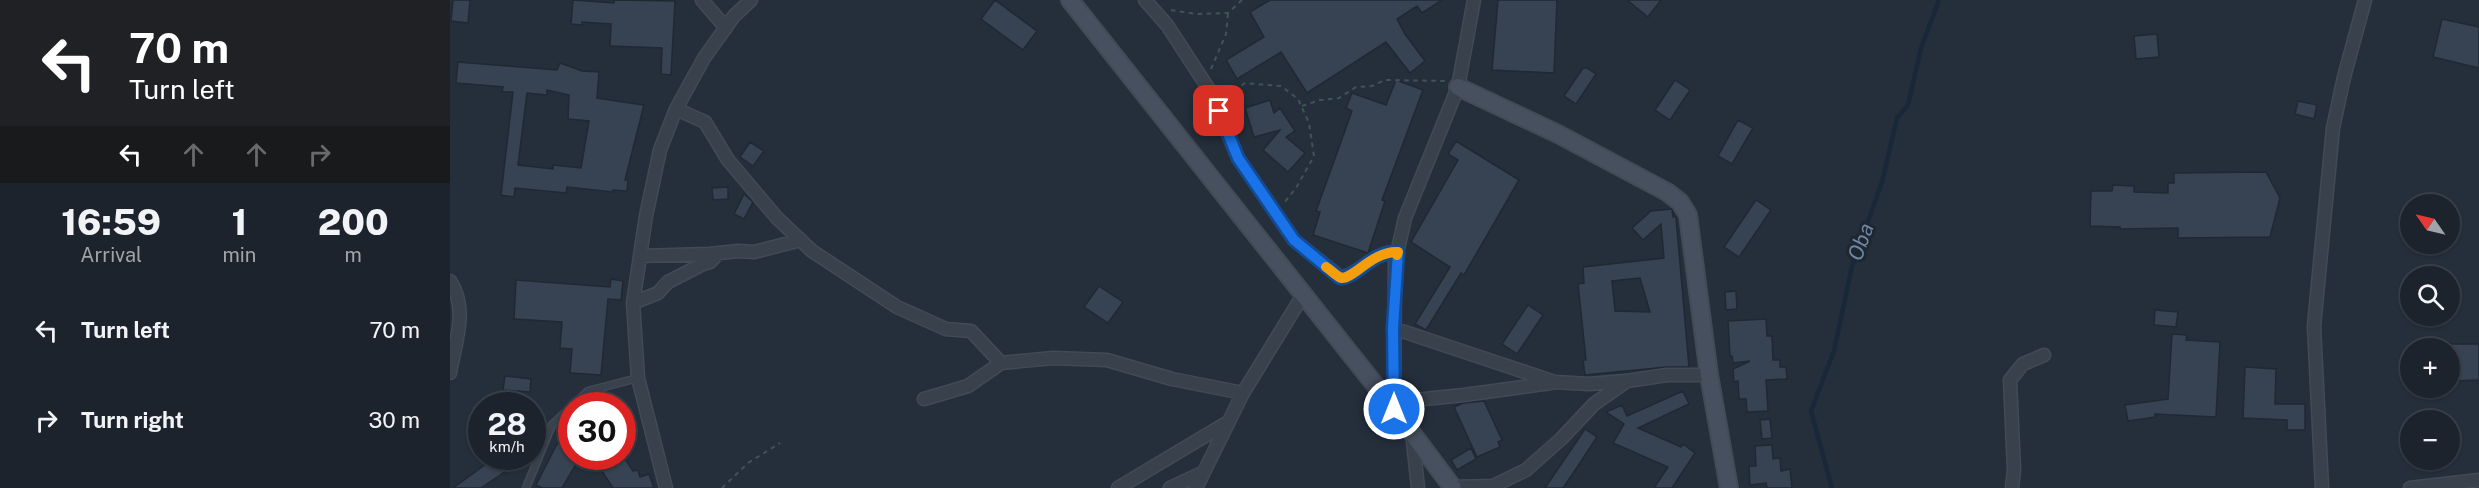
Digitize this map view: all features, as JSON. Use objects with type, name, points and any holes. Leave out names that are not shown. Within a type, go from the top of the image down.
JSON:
[{"type":"street","points":[[702,0],[726,28]]},
{"type":"street","points":[[666,488],[638,378],[633,303],[640,256],[660,150],[676,110],[704,58],[734,16],[751,0]]},
{"type":"street","points":[[1070,0],[1303,296],[1394,405],[1453,488],[1493,486],[1526,470],[1561,439],[1594,404],[1628,381]]},
{"type":"street","points":[[1394,405],[1393,328],[1398,252],[1405,218],[1458,87],[1474,0]]},
{"type":"street","points":[[2322,488],[2314,326],[2333,128],[2365,0]]},
{"type":"street","points":[[1148,3],[1167,25],[1205,82],[1238,158],[1294,240],[1340,278],[1345,278],[1369,260],[1387,251],[1398,252]]},
{"type":"street","points":[[1458,87],[1558,134],[1680,201],[1688,215],[1709,375],[1729,488]]},
{"type":"street","points":[[676,110],[705,122],[728,160],[777,218],[812,251],[897,306],[946,329],[971,331],[1001,363]]},
{"type":"street","points":[[640,256],[762,251],[801,240]]},
{"type":"street","points":[[633,303],[658,292],[668,282],[710,262],[719,253]]},
{"type":"street","points":[[450,281],[454,288],[461,320],[453,340],[450,373]]},
{"type":"street","points":[[1196,488],[1226,423],[1303,296]]},
{"type":"street","points":[[1393,328],[1555,382]]},
{"type":"street","points":[[2012,488],[2014,470],[2010,380],[2023,364],[2044,356]]},
{"type":"street","points":[[924,399],[968,386],[1001,363],[1053,358],[1107,360],[1172,379],[1243,393]]},
{"type":"street","points":[[1394,405],[1555,382],[1589,384],[1667,375],[1709,375]]},
{"type":"street","points":[[1118,488],[1226,423]]},
{"type":"street","points":[[1411,431],[1418,488]]},
{"type":"street","points":[[1170,488],[1202,473]]},
{"type":"street","points":[[2410,488],[2479,480]]},
{"type":"lane","points":[[587,392],[638,378]]},
{"type":"lane","points":[[526,488],[552,425],[558,419]]},
{"type":"path","points":[[1148,3],[1196,14],[1228,13],[1242,0]]},
{"type":"path","points":[[1205,82],[1226,34],[1228,13]]},
{"type":"path","points":[[1302,106],[1320,100],[1340,98],[1356,87],[1372,86],[1385,80],[1446,81],[1458,87]]},
{"type":"path","points":[[1214,100],[1227,96],[1245,83],[1281,86],[1298,99],[1302,106],[1309,123],[1314,156],[1296,188],[1277,213]]},
{"type":"path","points":[[722,488],[748,463],[780,443]]},
{"type":"building","points":[[453,0],[470,0],[468,23],[451,21]]},
{"type":"building","points":[[573,0],[614,3],[614,0],[675,1],[671,75],[661,74],[662,48],[610,46],[611,24],[582,22],[582,25],[571,24]]},
{"type":"building","points":[[995,0],[1037,31],[1023,50],[981,19]]},
{"type":"building","points":[[1270,0],[1442,0],[1422,13],[1417,6],[1397,19],[1425,61],[1410,73],[1386,42],[1307,93],[1281,52],[1237,79],[1226,60],[1264,37],[1250,12]]},
{"type":"building","points":[[1498,0],[1557,0],[1554,73],[1492,70]]},
{"type":"building","points":[[1627,0],[1661,0],[1648,17]]},
{"type":"building","points":[[2442,19],[2479,27],[2479,68],[2433,57]]},
{"type":"building","points":[[2157,34],[2159,57],[2136,59],[2134,36]]},
{"type":"building","points":[[458,62],[557,70],[560,63],[582,71],[599,72],[597,98],[644,105],[625,180],[628,180],[627,191],[613,190],[613,192],[567,187],[566,193],[515,188],[514,197],[501,195],[513,92],[502,92],[503,87],[456,83]],"holes":[[[547,90],[569,95],[568,119],[589,121],[581,168],[553,165],[553,169],[518,165],[527,93],[547,95]]]},
{"type":"building","points":[[1583,68],[1596,74],[1576,104],[1564,96]]},
{"type":"building","points":[[1396,80],[1423,90],[1382,200],[1385,201],[1368,253],[1313,235],[1320,212],[1316,211],[1352,111],[1346,108],[1352,93],[1386,105]]},
{"type":"building","points":[[1675,80],[1690,90],[1670,120],[1655,110]]},
{"type":"building","points":[[1270,100],[1274,113],[1280,108],[1295,131],[1286,137],[1305,153],[1288,172],[1263,150],[1280,130],[1254,137],[1245,108]]},
{"type":"building","points":[[2298,101],[2317,105],[2314,119],[2295,114]]},
{"type":"building","points":[[1738,120],[1753,128],[1732,164],[1718,156]]},
{"type":"building","points":[[1456,141],[1519,180],[1464,275],[1461,273],[1426,330],[1415,324],[1450,267],[1411,242],[1458,160],[1448,154]]},
{"type":"building","points":[[750,142],[764,151],[753,166],[740,157]]},
{"type":"building","points":[[2266,172],[2280,198],[2270,237],[2178,238],[2178,228],[2120,229],[2120,227],[2090,226],[2091,191],[2112,191],[2113,185],[2134,186],[2134,192],[2168,193],[2168,183],[2174,183],[2174,173]]},
{"type":"building","points":[[728,187],[728,199],[713,200],[712,188]]},
{"type":"building","points":[[744,194],[753,202],[744,219],[734,214]]},
{"type":"building","points":[[1756,200],[1771,210],[1739,257],[1724,247]]},
{"type":"building","points":[[1672,209],[1673,217],[1676,217],[1689,367],[1585,375],[1583,360],[1586,360],[1578,284],[1584,283],[1583,267],[1664,258],[1661,224],[1643,240],[1632,228],[1651,211]],"holes":[[[1640,278],[1650,312],[1615,311],[1612,281]]]},
{"type":"building","points":[[611,279],[623,281],[621,300],[608,299],[601,375],[570,373],[572,349],[560,348],[562,322],[514,319],[516,280],[610,287]]},
{"type":"building","points":[[1099,286],[1123,302],[1108,323],[1084,307]]},
{"type":"building","points":[[1736,291],[1737,309],[1726,310],[1725,292]]},
{"type":"building","points":[[1528,305],[1543,315],[1517,354],[1502,344]]},
{"type":"building","points":[[2155,310],[2178,312],[2176,327],[2154,325]]},
{"type":"building","points":[[1766,319],[1767,336],[1772,336],[1773,360],[1780,360],[1780,367],[1786,367],[1787,379],[1766,380],[1768,411],[1747,412],[1746,399],[1739,399],[1738,381],[1734,382],[1733,369],[1750,361],[1733,363],[1732,356],[1730,356],[1728,321]]},
{"type":"building","points":[[2172,334],[2187,335],[2186,340],[2220,342],[2216,417],[2155,414],[2155,417],[2128,421],[2125,405],[2168,399]]},
{"type":"building","points":[[2460,344],[2479,344],[2479,380],[2460,381]]},
{"type":"building","points":[[2245,367],[2276,369],[2275,404],[2305,404],[2305,430],[2287,430],[2287,420],[2243,418]]},
{"type":"building","points":[[505,376],[531,379],[530,392],[503,390]]},
{"type":"building","points":[[1683,391],[1689,404],[1638,428],[1681,447],[1683,444],[1695,453],[1672,488],[1654,488],[1668,467],[1613,443],[1624,424],[1606,412],[1622,405],[1627,416]]},
{"type":"building","points":[[1484,401],[1502,440],[1498,442],[1500,447],[1477,457],[1454,407],[1463,403]]},
{"type":"building","points":[[1770,419],[1772,438],[1762,439],[1760,420]]},
{"type":"building","points":[[1585,429],[1597,437],[1576,469],[1563,488],[1545,488]]},
{"type":"building","points":[[558,442],[558,470],[573,470],[562,488],[542,488],[536,485],[544,470],[546,470],[546,465]]},
{"type":"building","points":[[1772,445],[1773,459],[1780,458],[1781,471],[1790,469],[1792,488],[1767,488],[1766,483],[1750,485],[1749,466],[1756,466],[1755,446]]},
{"type":"building","points":[[1471,448],[1476,459],[1457,470],[1451,460]]},
{"type":"building","points":[[478,470],[508,470],[481,488],[453,488]]},
{"type":"building","points":[[601,470],[638,470],[640,477],[649,474],[654,488],[613,488]]},
{"type":"waterway","name":"Oba","points":[[1832,488],[1811,411],[1834,351],[1852,266],[1882,182],[1897,118],[1908,105],[1921,48],[1939,0]]},
{"type":"slow traffic","points":[[1326,267],[1340,278],[1345,278],[1369,260],[1387,251],[1398,252],[1397,255]]},
{"type":"route","points":[[1219,111],[1238,158],[1294,240],[1340,278],[1345,278],[1369,260],[1387,251],[1398,252],[1395,262],[1393,328],[1394,409]]}]
